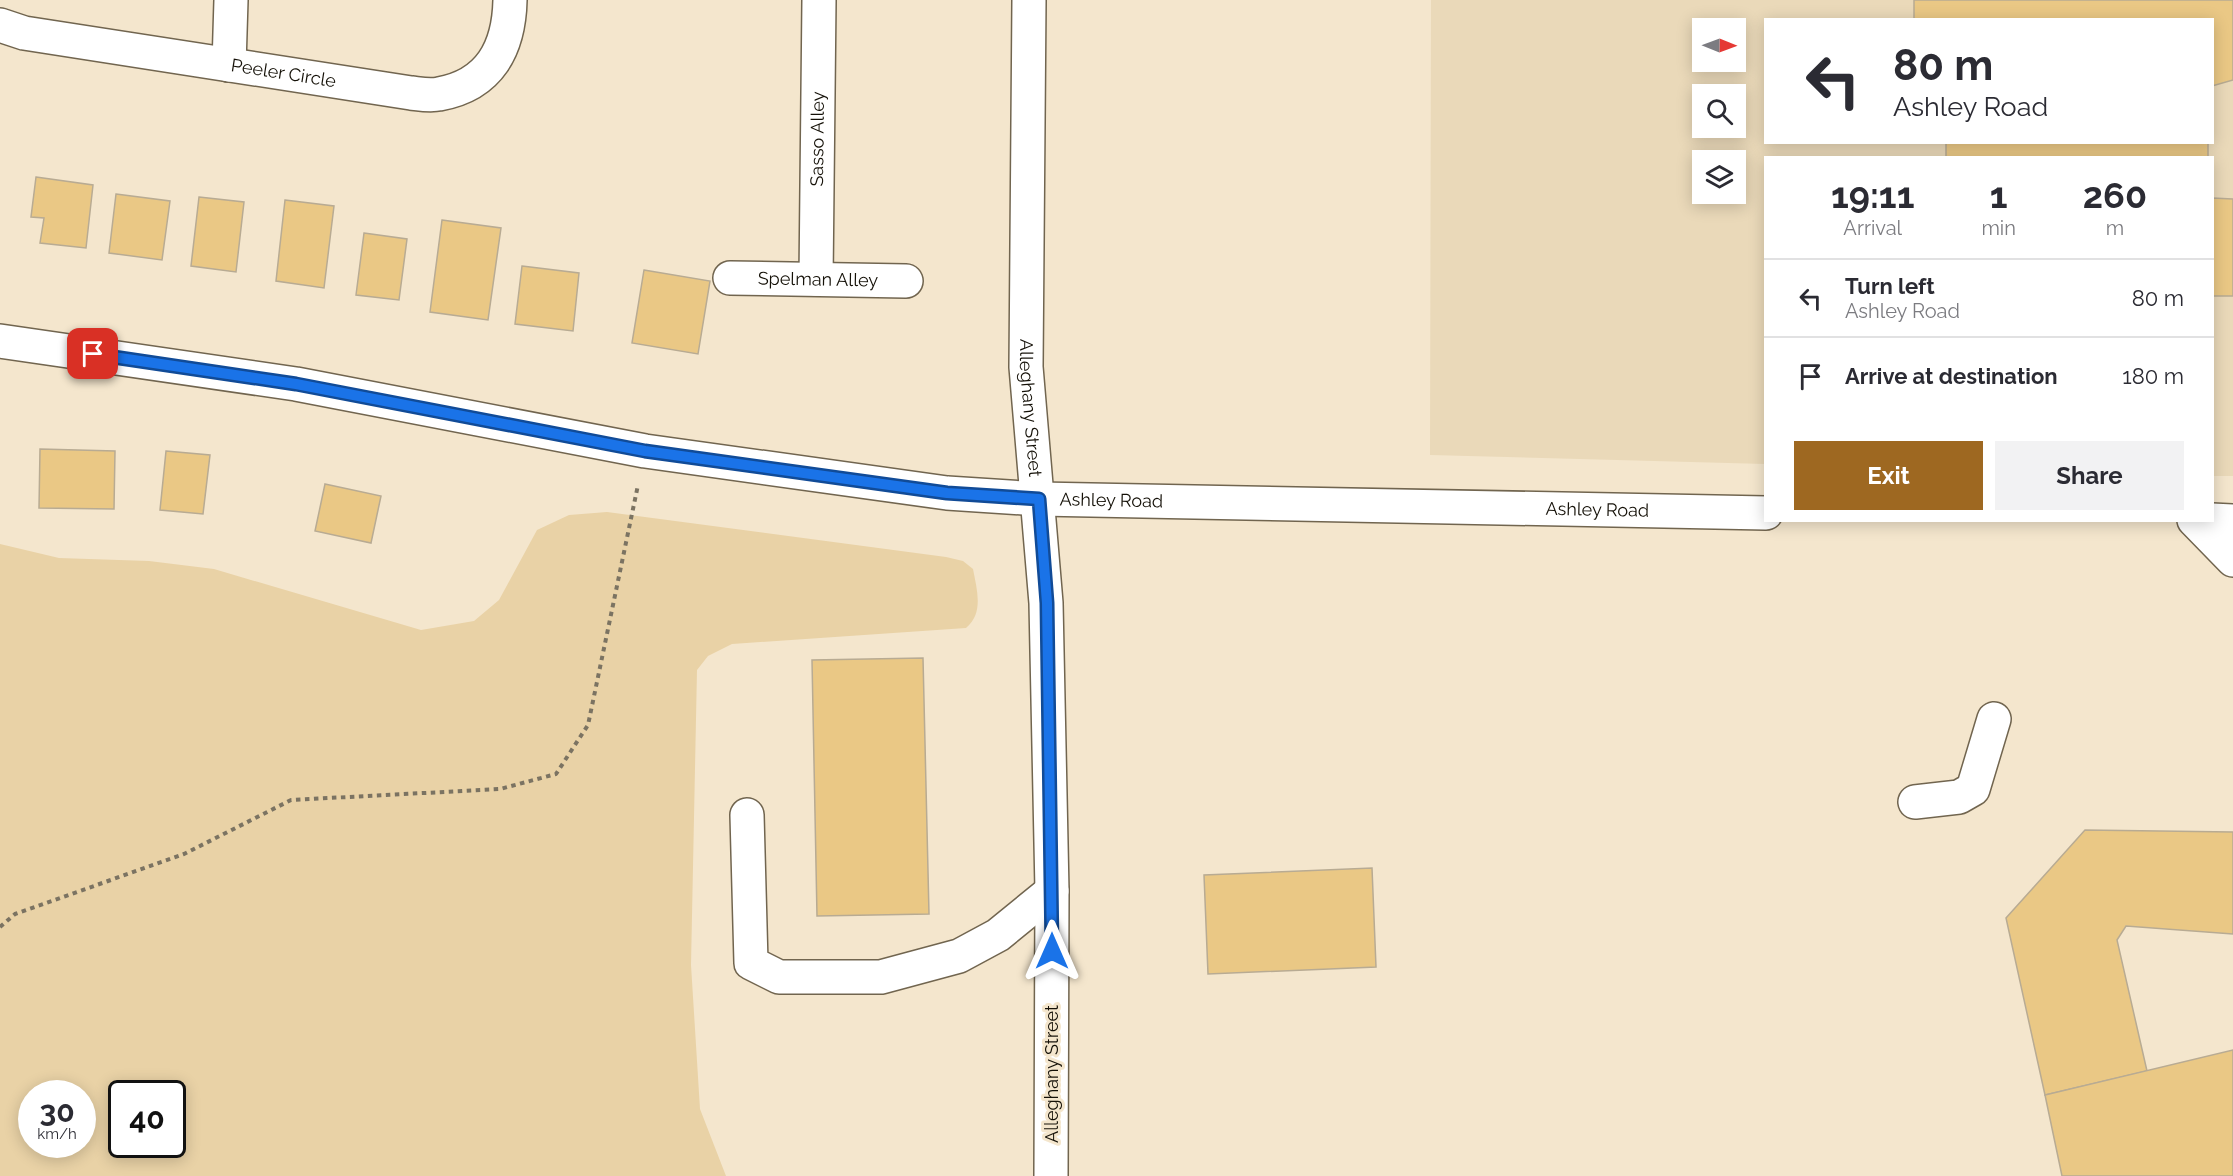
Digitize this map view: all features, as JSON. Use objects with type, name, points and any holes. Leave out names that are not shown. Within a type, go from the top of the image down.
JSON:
[{"type":"street","points":[[229,65],[231,0]]},
{"type":"street","name":"Peeler Circle","points":[[0,25],[24,33],[411,93],[437,95],[462,88],[484,73],[500,53],[510,16],[510,0]]},
{"type":"street","name":"Sasso Alley","points":[[816,279],[819,0]]},
{"type":"street","name":"Alleghany Street","points":[[1029,0],[1026,367],[1047,603],[1052,891],[1051,1176]]},
{"type":"street","name":"Spelman Alley","points":[[730,278],[906,281]]},
{"type":"street","name":"Ashley Road","points":[[0,341],[296,384],[645,451],[947,493],[1039,499],[1764,513]]},
{"type":"street","points":[[2214,520],[2233,520]]},
{"type":"street","points":[[2196,522],[2233,560]]},
{"type":"street","points":[[1914,802],[1959,796],[1973,789],[1994,719]]},
{"type":"street","points":[[747,815],[750,963],[779,977],[881,977],[959,956],[998,935],[1052,891]]},
{"type":"path","points":[[0,927],[15,914],[184,854],[291,800],[500,789],[556,774],[588,725],[645,451]]},
{"type":"shaded area","points":[[1431,0],[2233,0],[2233,476],[2214,476],[2214,156],[1764,156],[1764,464],[1430,455]]},
{"type":"shaded area","points":[[607,512],[946,557],[963,561],[973,569],[978,601],[972,622],[966,628],[732,644],[708,656],[697,670],[691,965],[700,1109],[726,1176],[0,1176],[0,544],[59,558],[149,561],[214,569],[421,630],[474,621],[499,600],[537,530],[569,515]]},
{"type":"building","points":[[1914,0],[2233,0],[2233,80],[2214,85],[2214,18],[1914,18]]},
{"type":"building","points":[[1946,144],[2208,144],[2208,156],[1946,156]]},
{"type":"building","points":[[36,177],[93,185],[86,248],[40,243],[44,218],[31,217]]},
{"type":"building","points":[[116,194],[170,201],[162,260],[109,253]]},
{"type":"building","points":[[199,197],[244,202],[236,272],[191,266]]},
{"type":"building","points":[[2214,198],[2233,199],[2233,296],[2214,296]]},
{"type":"building","points":[[285,200],[334,206],[324,288],[276,281]]},
{"type":"building","points":[[442,220],[501,228],[488,320],[430,312]]},
{"type":"building","points":[[364,233],[407,239],[399,300],[356,295]]},
{"type":"building","points":[[522,266],[579,273],[573,331],[515,324]]},
{"type":"building","points":[[644,270],[710,281],[698,354],[632,343]]},
{"type":"building","points":[[40,449],[115,451],[114,509],[39,508]]},
{"type":"building","points":[[166,451],[210,455],[203,514],[160,510]]},
{"type":"building","points":[[325,484],[381,496],[371,543],[315,531]]},
{"type":"building","points":[[923,658],[929,914],[817,916],[812,660]]},
{"type":"building","points":[[2085,830],[2233,832],[2233,934],[2126,926],[2117,940],[2147,1071],[2045,1095],[2006,918]]},
{"type":"building","points":[[1372,868],[1376,967],[1208,974],[1204,875]]},
{"type":"building","points":[[2233,1050],[2233,1176],[2062,1176],[2045,1095]]},
{"type":"route","points":[[93,354],[296,384],[645,451],[947,493],[1039,499],[1047,603],[1052,951]]}]
